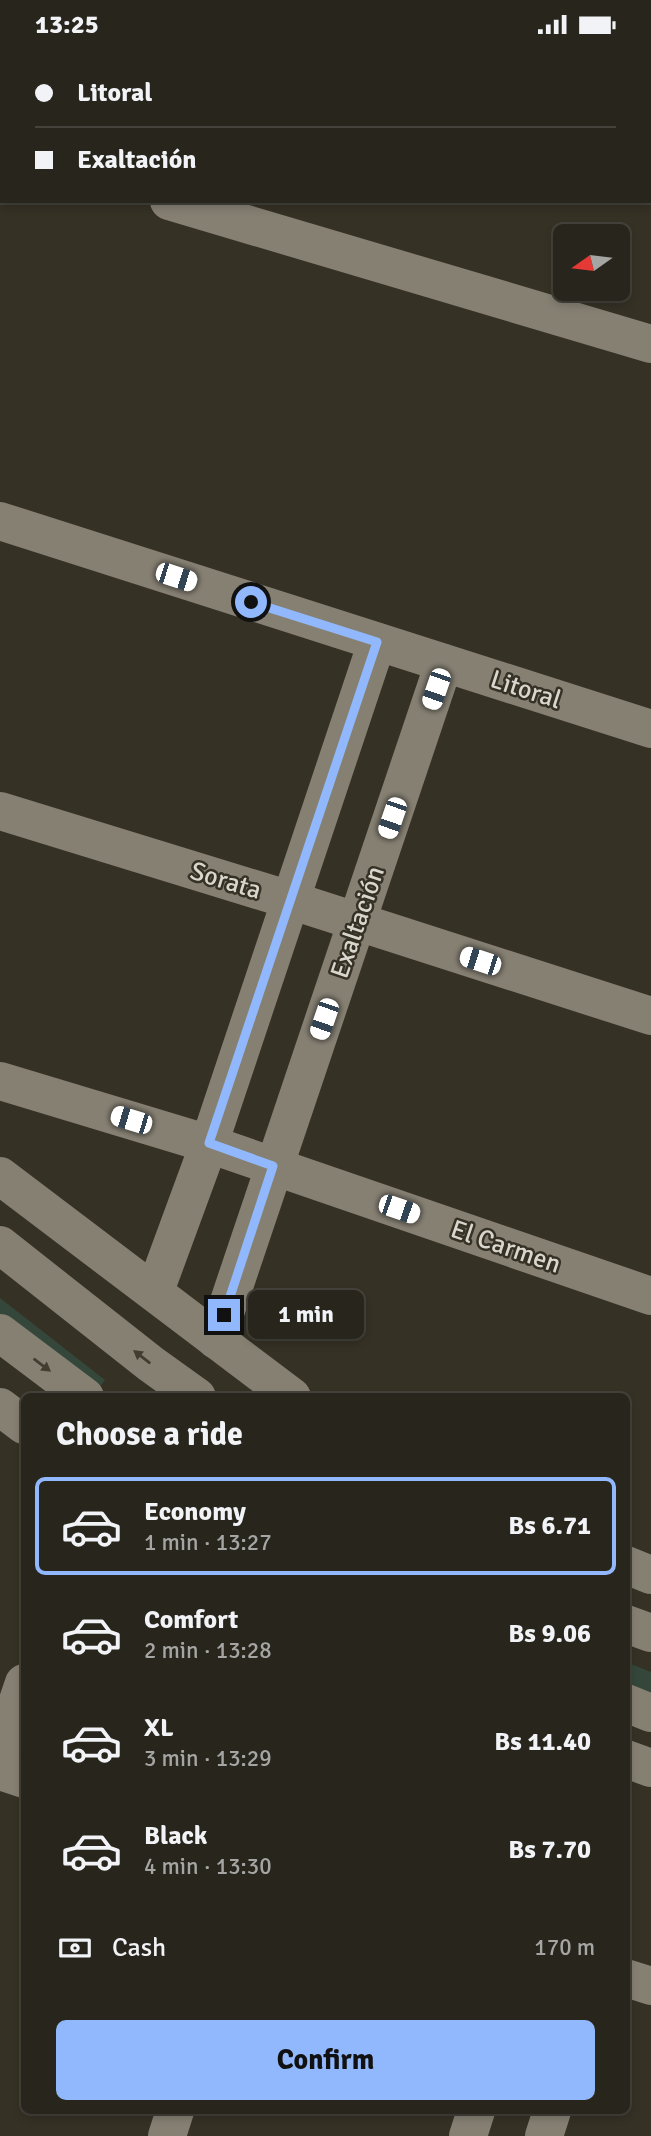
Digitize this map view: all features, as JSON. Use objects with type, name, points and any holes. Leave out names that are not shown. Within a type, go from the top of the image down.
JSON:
[{"type":"street","points":[[176,203],[651,344]]},
{"type":"street","name":"Litoral","points":[[0,521],[651,729]]},
{"type":"street","points":[[155,1291],[209,1143],[377,642]]},
{"type":"street","name":"Exaltación","points":[[216,1340],[444,663]]},
{"type":"street","name":"Sorata","points":[[0,811],[357,921],[651,1016]]},
{"type":"street","name":"El Carmen","points":[[0,1081],[209,1143],[651,1296]]},
{"type":"street","points":[[0,1176],[287,1393]]},
{"type":"street","points":[[0,1245],[151,1364],[192,1393]]},
{"type":"street","points":[[0,1333],[80,1393]]},
{"type":"street","points":[[0,1407],[21,1423]]},
{"type":"street","points":[[630,1567],[651,1575]]},
{"type":"street","points":[[630,1625],[651,1633]]},
{"type":"street","points":[[0,1753],[21,1692]]},
{"type":"street","points":[[630,1705],[651,1713]]},
{"type":"street","points":[[630,1760],[651,1768]]},
{"type":"street","points":[[0,1771],[21,1778]]},
{"type":"street","points":[[630,1979],[651,1986]]},
{"type":"street","points":[[167,2136],[174,2114]]},
{"type":"street","points":[[468,2136],[475,2114]]},
{"type":"street","points":[[544,2136],[551,2114]]},
{"type":"green space","points":[[0,1298],[105,1380],[95,1393],[88,1393],[0,1334]]},
{"type":"green space","points":[[630,1664],[651,1672],[651,1710],[630,1700]]},
{"type":"route","points":[[224,1315],[273,1166],[209,1143],[377,642],[251,602]]}]
